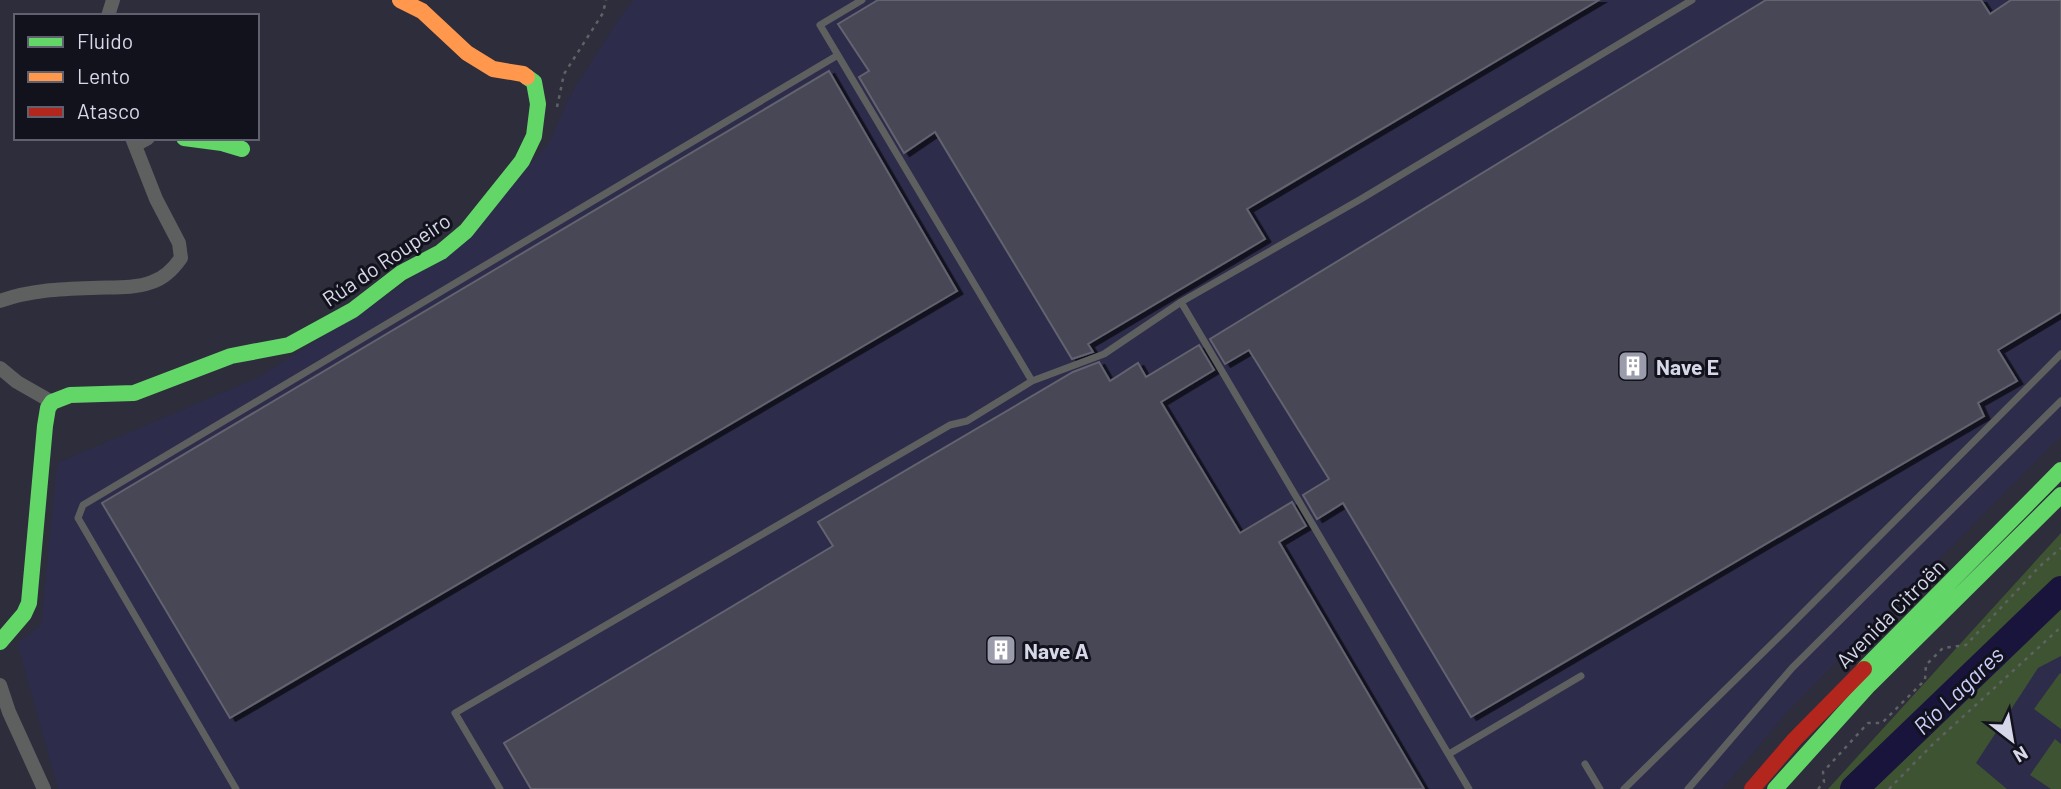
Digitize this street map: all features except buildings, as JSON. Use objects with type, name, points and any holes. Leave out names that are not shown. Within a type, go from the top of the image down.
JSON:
[{"type":"street","name":"Rúa do Roupeiro","points":[[52,402],[70,395],[134,393],[230,356],[289,345],[353,310],[401,273],[441,252],[467,231],[522,161],[534,136],[538,104],[534,82],[523,74],[493,69],[467,53],[422,11],[400,0]]},
{"type":"street","points":[[0,301],[17,295],[50,290],[143,285],[164,276],[177,264],[182,253],[179,243],[156,199],[138,140]]},
{"type":"street","points":[[199,140],[242,149]]},
{"type":"street","points":[[0,368],[17,382],[52,402],[48,408],[45,426],[29,603],[24,614],[0,642]]},
{"type":"street","name":"Avenida Citroën","points":[[1752,789],[1794,739],[2061,470]]},
{"type":"street","name":"Avenida Citroën","points":[[1775,789],[1869,685],[2061,495]]},
{"type":"street","points":[[0,685],[9,712],[44,789]]},
{"type":"lane","points":[[862,0],[820,25],[1032,382]]},
{"type":"lane","points":[[500,789],[455,713],[950,425],[967,421],[1032,382],[1104,354],[1181,302],[1361,199],[1692,0]]},
{"type":"lane","points":[[236,789],[78,518],[83,505],[838,55]]},
{"type":"lane","points":[[1181,302],[1469,789]]},
{"type":"lane","points":[[1624,789],[2061,355]]},
{"type":"lane","points":[[1688,789],[1792,668],[2061,401]]},
{"type":"lane","points":[[1449,754],[1581,676]]},
{"type":"lane","points":[[1585,764],[1600,789]]},
{"type":"path","points":[[554,113],[564,74],[603,13],[606,0]]},
{"type":"path","points":[[1818,789],[1824,782],[1823,772],[1868,723],[1882,723],[1925,680],[1926,665],[1943,648],[1966,645],[2040,566],[2061,548]]},
{"type":"path","points":[[1889,789],[1932,745],[2061,627]]},
{"type":"shaded area","points":[[634,0],[2061,0],[2061,436],[1791,708],[1722,789],[58,789],[17,643],[41,625],[57,463],[259,377],[377,302],[466,240],[550,141],[568,99],[618,20]]},
{"type":"shaded area","points":[[2061,656],[2061,789],[2007,789],[1956,747],[2029,672]]},
{"type":"green space","points":[[2061,533],[2061,656],[2038,668],[1976,763],[2007,789],[1828,789]]},
{"type":"green space","points":[[2061,674],[2061,729],[2034,709]]},
{"type":"green space","points":[[2055,739],[2061,744],[2061,789],[2051,789],[2030,775]]},
{"type":"waterway","name":"Río Lagares","points":[[1854,789],[2061,590]]},
{"type":"traffic: fast","points":[[0,642],[24,614],[29,603],[45,426],[48,408],[52,402],[70,395],[134,393],[231,356],[289,345],[353,310],[401,273],[441,252],[466,231],[522,161],[534,136],[538,104],[534,82],[527,77]]},
{"type":"traffic: fast","points":[[199,140],[242,149]]},
{"type":"traffic: fast","points":[[1864,669],[2061,470]]},
{"type":"traffic: fast","points":[[1775,789],[1869,685],[2061,495]]},
{"type":"traffic: slow","points":[[400,0],[422,11],[467,53],[493,69],[527,77]]},
{"type":"traffic: jam","points":[[1752,789],[1795,739],[1864,669]]},
{"type":"place","name":"Nave E","points":[[1633,366]]},
{"type":"place","name":"Nave A","points":[[1001,650]]}]
